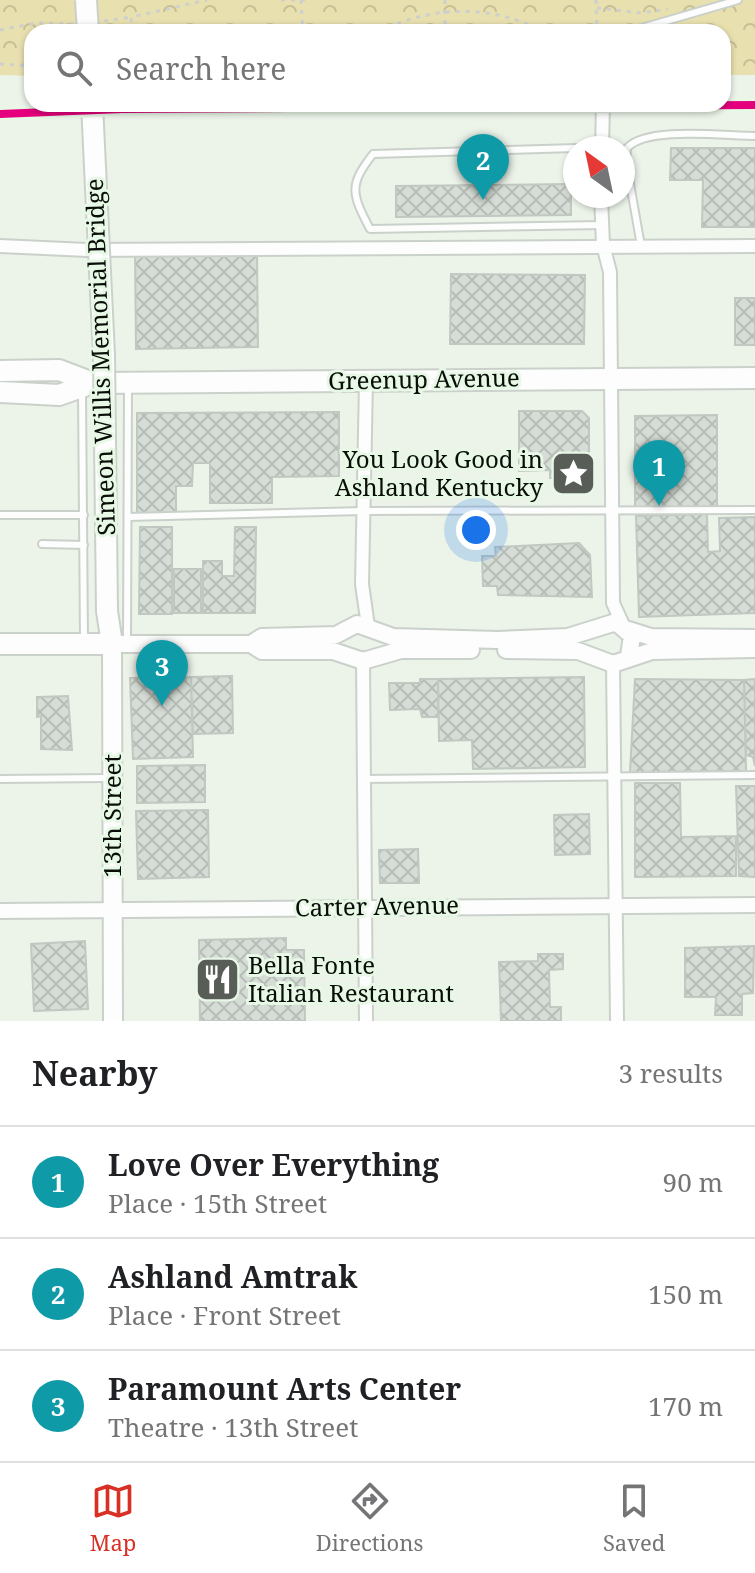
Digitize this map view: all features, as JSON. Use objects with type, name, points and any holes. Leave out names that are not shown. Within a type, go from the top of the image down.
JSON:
[{"type":"highway","points":[[86,0],[89,24]]},
{"type":"highway","name":"Simeon Willis Memorial Bridge","points":[[92,112],[103,309],[107,611]]},
{"type":"highway","name":"Greenup Avenue","points":[[0,371],[59,370],[86,383]]},
{"type":"highway","name":"Greenup Avenue","points":[[0,392],[59,395],[86,383],[755,378]]},
{"type":"highway","name":"13th Street","points":[[107,611],[119,644]]},
{"type":"highway","points":[[0,644],[119,644]]},
{"type":"main road","points":[[119,644],[251,644],[262,637],[322,636],[360,628],[393,637],[497,640],[568,637],[599,627],[626,627],[651,637],[755,638]]},
{"type":"main road","points":[[596,656],[591,643],[599,627]]},
{"type":"main road","points":[[626,627],[633,643],[629,656]]},
{"type":"main road","points":[[345,654],[341,642],[360,628]]},
{"type":"main road","points":[[360,628],[378,643],[368,658]]},
{"type":"main road","name":"13th Street","points":[[113,1021],[113,778],[119,644]]},
{"type":"main road","points":[[251,644],[262,651],[333,651],[368,658],[401,650],[578,651],[613,664],[629,656],[652,651],[755,649]]},
{"type":"street","points":[[602,136],[603,112]]},
{"type":"street","points":[[601,208],[603,245],[610,272],[613,603],[626,627]]},
{"type":"street","points":[[0,246],[87,250],[755,246]]},
{"type":"street","points":[[360,628],[363,605],[366,381]]},
{"type":"street","points":[[599,627],[613,603]]},
{"type":"street","points":[[366,1021],[368,658]]},
{"type":"street","points":[[613,664],[617,776],[617,1021]]},
{"type":"street","name":"Carter Avenue","points":[[0,911],[755,905]]},
{"type":"lane","points":[[651,24],[738,0]]},
{"type":"lane","points":[[641,246],[626,161],[627,148],[635,139],[654,135],[755,136]]},
{"type":"lane","points":[[563,148],[373,154],[356,175],[354,197],[370,229],[602,225]]},
{"type":"lane","points":[[84,644],[86,383]]},
{"type":"lane","points":[[119,644],[128,517],[128,383]]},
{"type":"lane","points":[[128,517],[362,511],[755,510]]},
{"type":"lane","points":[[0,515],[84,515]]},
{"type":"lane","points":[[42,544],[84,545]]},
{"type":"lane","points":[[365,779],[755,775]]},
{"type":"lane","points":[[0,779],[113,778]]},
{"type":"path","points":[[99,24],[207,0]]},
{"type":"path","points":[[281,0],[311,0]]},
{"type":"path","points":[[445,0],[446,24]]},
{"type":"path","points":[[596,0],[597,24]]},
{"type":"path","points":[[301,1],[302,24]]},
{"type":"path","points":[[597,8],[641,13],[671,8]]},
{"type":"path","points":[[399,24],[445,12],[494,14],[522,24]]},
{"type":"path","points":[[131,24],[132,17]]},
{"type":"path","points":[[31,24],[54,24]]},
{"type":"path","points":[[0,30],[24,25]]},
{"type":"path","points":[[0,64],[24,66]]},
{"type":"green space","points":[[0,0],[755,0],[755,75],[731,75],[731,24],[24,24],[24,76],[0,75]]},
{"type":"building","points":[[671,148],[755,148],[755,227],[702,227],[703,180],[670,180]]},
{"type":"building","points":[[563,184],[563,208],[571,208],[571,215],[396,217],[396,186]]},
{"type":"building","points":[[257,248],[258,347],[136,349],[135,250]]},
{"type":"building","points":[[451,274],[585,275],[584,344],[450,344]]},
{"type":"building","points":[[735,298],[755,298],[755,345],[735,345]]},
{"type":"building","points":[[519,411],[582,411],[589,418],[589,478],[550,478],[550,470],[519,471]]},
{"type":"building","points":[[339,412],[339,476],[272,477],[272,503],[210,503],[210,463],[193,463],[192,486],[176,486],[176,513],[137,513],[137,413]]},
{"type":"building","points":[[717,415],[717,507],[635,507],[635,416]]},
{"type":"building","points":[[707,514],[708,552],[720,551],[719,518],[755,517],[755,613],[639,617],[636,516]]},
{"type":"building","points":[[140,527],[172,527],[172,614],[139,614]]},
{"type":"building","points":[[235,527],[256,527],[255,613],[203,613],[203,561],[222,561],[222,576],[234,576]]},
{"type":"building","points":[[579,543],[590,555],[592,597],[498,595],[497,586],[483,586],[482,556],[496,556],[495,547]]},
{"type":"building","points":[[174,569],[201,569],[201,613],[174,613]]},
{"type":"building","points":[[232,676],[233,733],[193,734],[191,677]]},
{"type":"building","points":[[191,677],[193,757],[133,759],[130,678]]},
{"type":"building","points":[[584,677],[585,767],[473,769],[472,740],[439,741],[438,679]]},
{"type":"building","points":[[420,679],[438,679],[438,717],[422,717],[420,709],[390,710],[389,683],[420,683]]},
{"type":"building","points":[[635,679],[744,680],[746,771],[630,772]]},
{"type":"building","points":[[755,679],[755,766],[753,757],[746,755],[744,680]]},
{"type":"building","points":[[68,696],[72,750],[41,749],[41,716],[37,717],[37,697]]},
{"type":"building","points":[[205,765],[205,802],[137,803],[137,766]]},
{"type":"building","points":[[635,783],[680,783],[681,837],[736,836],[736,876],[635,877]]},
{"type":"building","points":[[736,786],[755,786],[755,877],[739,876]]},
{"type":"building","points":[[208,810],[209,877],[138,879],[136,811]]},
{"type":"building","points":[[589,814],[590,854],[555,855],[554,815]]},
{"type":"building","points":[[418,849],[419,883],[380,883],[379,850]]},
{"type":"building","points":[[286,938],[286,950],[304,950],[305,1021],[200,1021],[199,940]]},
{"type":"building","points":[[85,941],[88,1009],[34,1011],[31,944]]},
{"type":"building","points":[[754,946],[753,993],[742,994],[742,1015],[715,1015],[716,997],[685,997],[685,948]]},
{"type":"building","points":[[538,954],[563,954],[563,969],[549,970],[550,1007],[561,1007],[561,1021],[501,1021],[499,962],[538,961]]},
{"type":"railway","points":[[731,105],[755,105]]},
{"type":"railway","points":[[0,114],[49,112]]},
{"type":"transit line","points":[[731,105],[755,105]]},
{"type":"transit line","points":[[0,114],[49,112]]},
{"type":"place","name":"Ashland Amtrak","points":[[483,200]]},
{"type":"place","name":"You Look Good in Ashland Kentucky","points":[[574,474]]},
{"type":"place","name":"Love Over Everything","points":[[659,506]]},
{"type":"place","name":"Paramount Arts Center","points":[[162,706]]},
{"type":"place","name":"Bella Fonte Italian Restaurant","points":[[217,980]]}]
